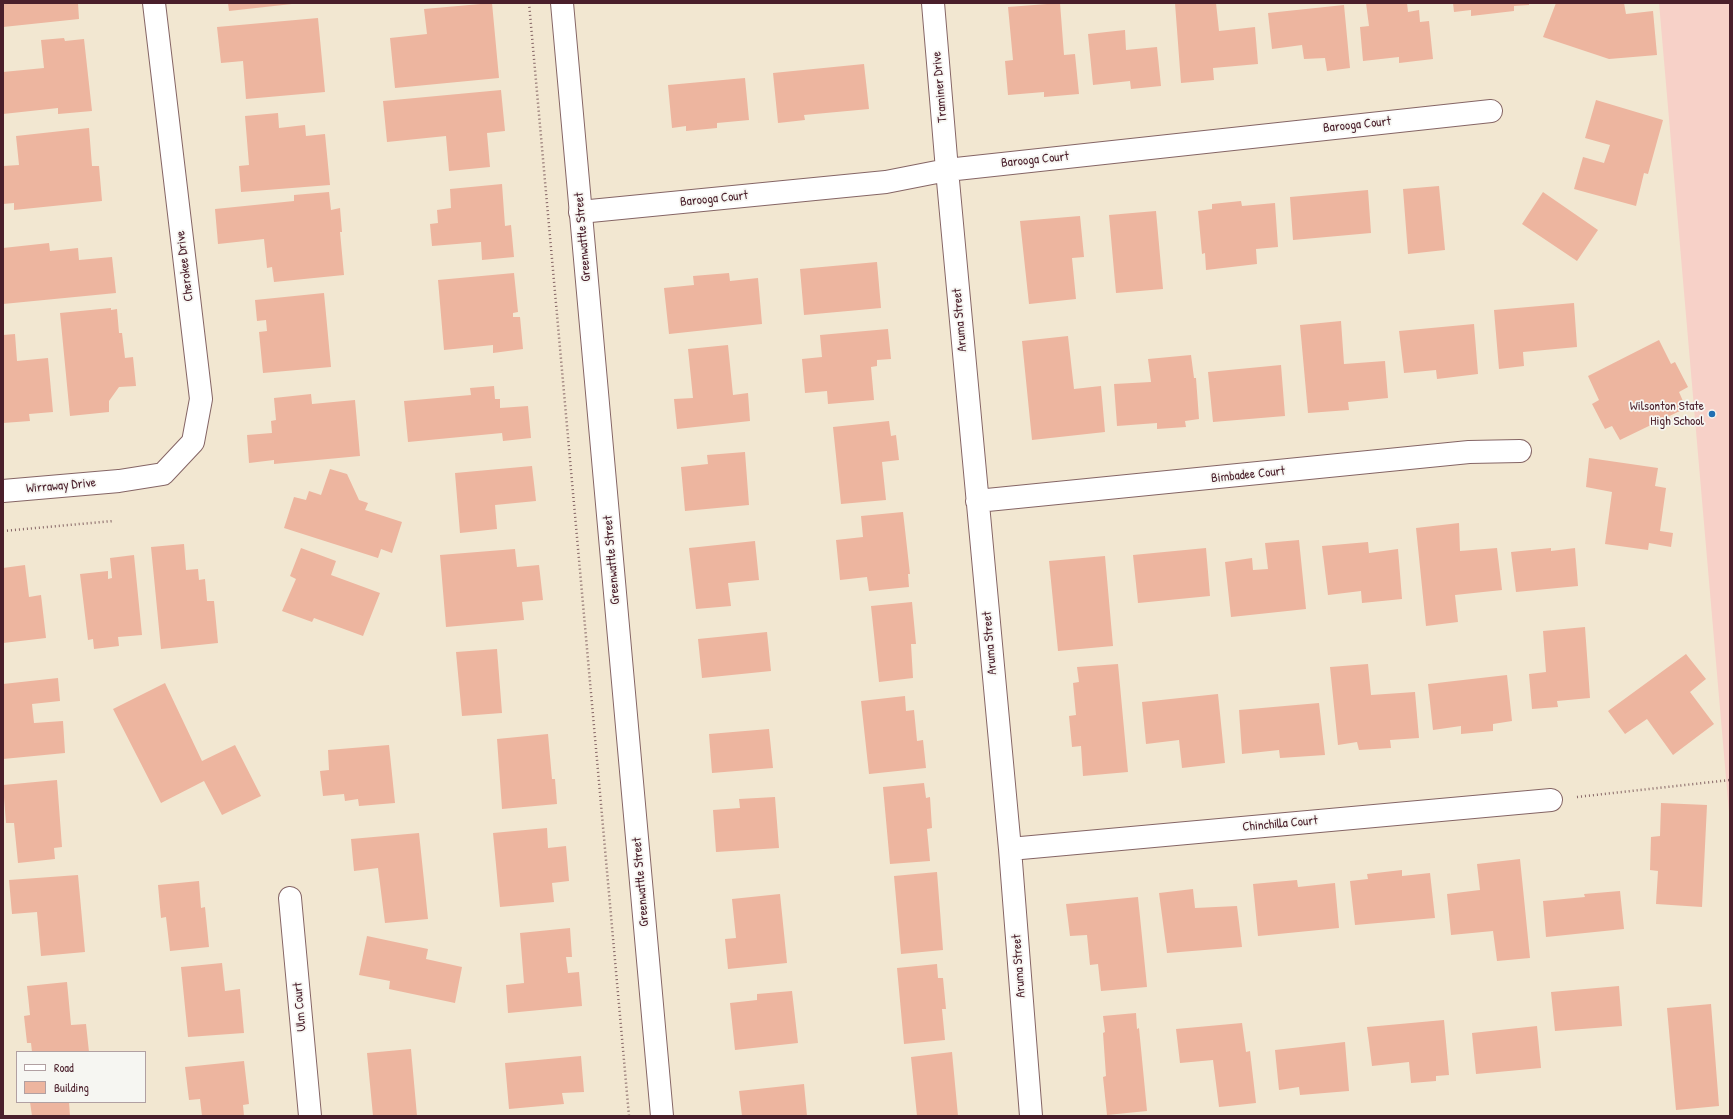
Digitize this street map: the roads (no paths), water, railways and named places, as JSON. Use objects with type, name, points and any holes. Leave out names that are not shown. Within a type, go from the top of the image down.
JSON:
[{"type":"street","name":"Cherokee Drive","points":[[119,481],[163,474],[193,442],[200,399],[154,3]]},
{"type":"street","name":"Greenwattle Street","points":[[562,3],[662,1116]]},
{"type":"street","name":"Traminer Drive","points":[[933,3],[947,170]]},
{"type":"street","name":"Barooga Court","points":[[580,212],[886,182],[947,170],[1491,111]]},
{"type":"street","name":"Aruma Street","points":[[947,170],[1010,849],[1031,1116]]},
{"type":"street","name":"Bimbadee Court","points":[[977,501],[1469,452],[1520,451]]},
{"type":"street","name":"Wirraway Drive","points":[[3,491],[119,481]]},
{"type":"street","name":"Chinchilla Court","points":[[1010,849],[1551,800]]},
{"type":"street","name":"Ulm Court","points":[[290,898],[310,1116]]},
{"type":"place","name":"Wilsonton State High School","points":[[1712,414]]}]
